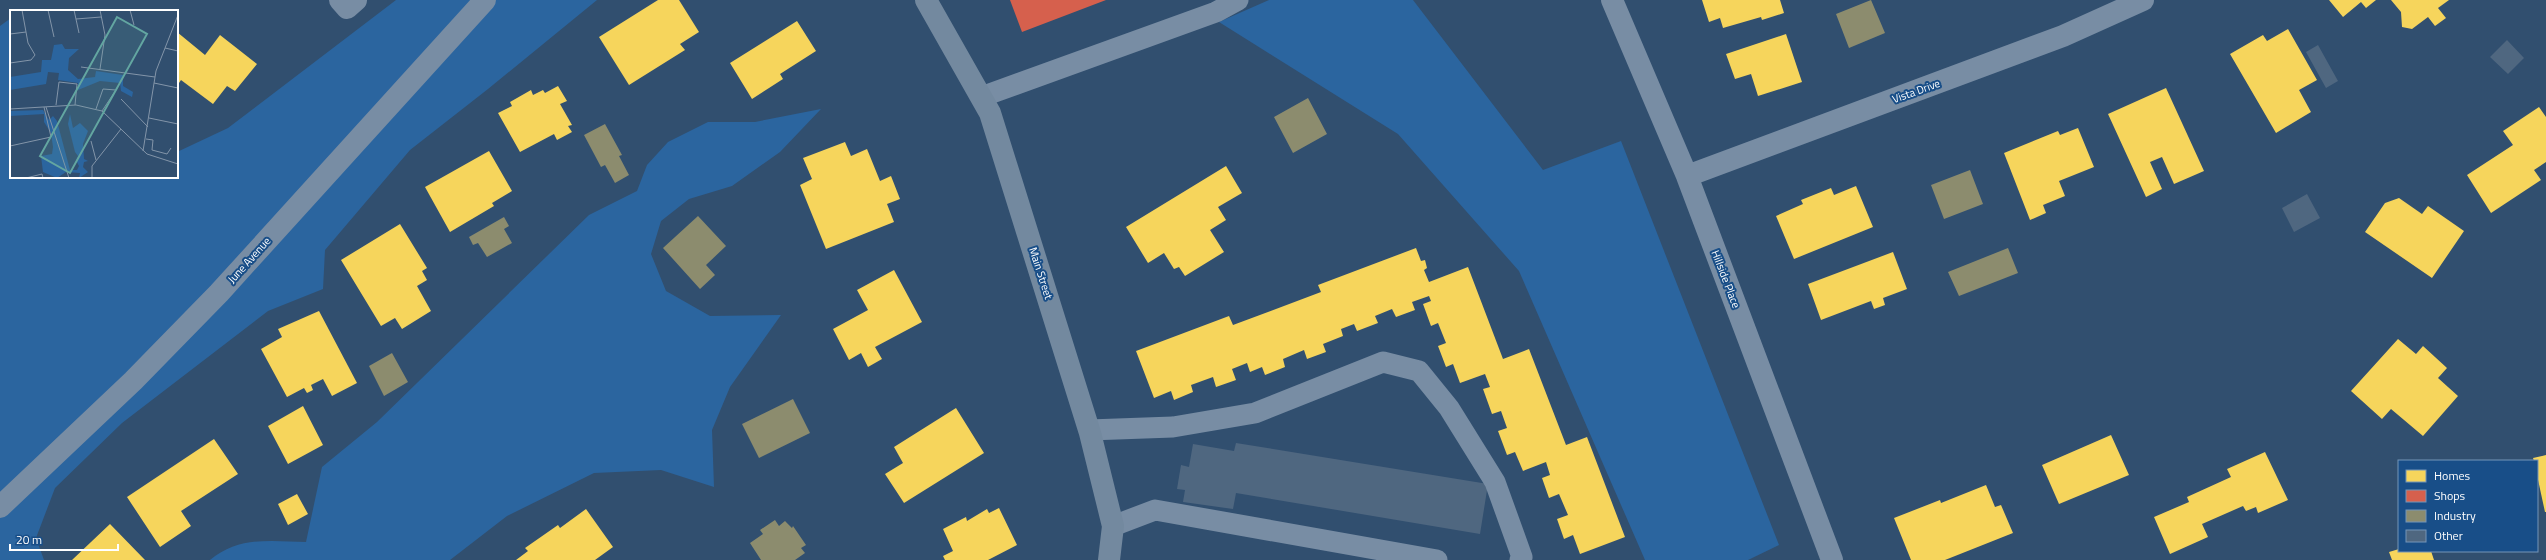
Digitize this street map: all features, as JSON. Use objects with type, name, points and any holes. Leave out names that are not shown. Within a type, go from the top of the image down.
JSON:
[{"type":"main road","name":"Main Street","points":[[926,0],[990,113],[1089,430],[1113,526],[1109,560]]},
{"type":"street","name":"June Avenue","points":[[0,507],[133,381],[219,293],[485,0]]},
{"type":"street","name":"Hillside Place","points":[[1612,0],[1687,176],[1832,560]]},
{"type":"street","name":"Vista Drive","points":[[1687,176],[2063,36],[2143,0]]},
{"type":"lane","points":[[981,97],[1216,12],[1238,0]]},
{"type":"lane","points":[[1089,430],[1172,427],[1255,413],[1383,362],[1420,371],[1449,408],[1495,482],[1522,557],[1520,560]]},
{"type":"lane","points":[[1113,526],[1155,510],[1437,560]]},
{"type":"shaded area","points":[[396,0],[597,0],[488,89],[410,150],[325,250],[323,289],[268,311],[122,423],[55,488],[36,538],[44,560],[0,560],[0,26],[10,19],[10,178],[178,178],[178,152],[228,128]]},
{"type":"shaded area","points":[[1269,0],[1413,0],[1543,170],[1621,141],[1779,545],[1748,560],[1645,560],[1519,271],[1398,134],[1219,22]]},
{"type":"shaded area","points":[[821,109],[780,152],[732,186],[689,199],[661,221],[651,254],[666,291],[710,316],[781,315],[730,387],[712,430],[714,487],[661,470],[594,473],[507,516],[450,560],[210,560],[221,552],[244,543],[268,541],[306,542],[322,467],[377,422],[589,215],[637,191],[647,165],[668,142],[708,122],[755,122]]},
{"type":"building: Homes","points":[[658,0],[679,0],[699,32],[680,44],[685,50],[629,85],[599,37]]},
{"type":"building: Homes","points":[[1702,0],[1780,0],[1784,13],[1762,20],[1761,17],[1723,28],[1720,18],[1709,22]]},
{"type":"building: Homes","points":[[2329,0],[2376,0],[2366,8],[2361,2],[2343,17]]},
{"type":"building: Homes","points":[[2391,0],[2449,0],[2438,8],[2446,18],[2435,26],[2428,17],[2412,29],[2402,27],[2401,12]]},
{"type":"building: Homes","points":[[797,21],[816,51],[780,74],[783,79],[752,99],[730,63]]},
{"type":"building: Homes","points":[[2288,29],[2317,80],[2299,90],[2311,112],[2276,133],[2230,54],[2263,35],[2267,41]]},
{"type":"building: Homes","points":[[178,33],[205,55],[220,35],[257,64],[235,91],[227,86],[213,104],[181,80],[178,84]]},
{"type":"building: Homes","points":[[1786,34],[1802,82],[1758,96],[1751,74],[1735,79],[1726,54]]},
{"type":"building: Homes","points":[[558,86],[567,101],[560,104],[572,125],[568,126],[572,132],[557,140],[554,134],[520,152],[498,113],[512,106],[510,102],[531,90],[533,95],[543,90],[545,93]]},
{"type":"building: Homes","points":[[2166,88],[2204,171],[2174,184],[2162,157],[2150,162],[2162,189],[2146,197],[2108,114]]},
{"type":"building: Homes","points":[[2539,107],[2546,117],[2546,162],[2534,170],[2541,180],[2491,213],[2467,175],[2513,145],[2503,131]]},
{"type":"building: Homes","points":[[2078,128],[2094,167],[2059,181],[2065,196],[2043,205],[2046,213],[2030,220],[2004,153],[2058,131],[2060,135]]},
{"type":"building: Homes","points":[[845,142],[851,156],[867,149],[880,181],[891,176],[900,199],[887,204],[894,222],[826,249],[800,185],[812,179],[803,158]]},
{"type":"building: Homes","points":[[489,151],[512,191],[492,203],[494,206],[450,232],[425,187]]},
{"type":"building: Homes","points":[[1226,166],[1242,193],[1218,207],[1226,220],[1210,230],[1224,252],[1185,276],[1179,267],[1174,269],[1164,253],[1148,263],[1126,227]]},
{"type":"building: Homes","points":[[1856,186],[1873,227],[1794,259],[1776,216],[1803,204],[1801,200],[1831,188],[1834,195]]},
{"type":"building: Homes","points":[[2399,198],[2422,214],[2428,206],[2464,231],[2432,278],[2365,232],[2385,203]]},
{"type":"building: Homes","points":[[400,224],[427,268],[422,271],[427,280],[417,286],[431,311],[402,329],[395,318],[381,326],[341,260]]},
{"type":"building: Homes","points":[[1416,248],[1421,261],[1425,260],[1427,268],[1424,270],[1429,282],[1468,267],[1503,359],[1529,349],[1566,445],[1587,437],[1625,537],[1580,554],[1573,535],[1564,539],[1557,519],[1568,515],[1559,494],[1549,498],[1542,478],[1550,475],[1546,462],[1523,471],[1515,452],[1507,455],[1498,431],[1507,428],[1501,411],[1492,414],[1483,389],[1490,387],[1485,374],[1460,383],[1453,364],[1446,367],[1438,346],[1446,343],[1438,323],[1431,326],[1423,304],[1431,301],[1429,296],[1412,302],[1415,310],[1396,317],[1392,309],[1375,316],[1378,323],[1357,331],[1354,324],[1341,329],[1343,336],[1323,344],[1326,352],[1307,359],[1304,350],[1283,359],[1285,367],[1265,375],[1262,367],[1250,372],[1247,363],[1232,369],[1236,380],[1216,387],[1213,377],[1191,385],[1193,392],[1174,400],[1171,391],[1154,398],[1136,351],[1229,316],[1233,325],[1321,292],[1318,285]]},
{"type":"building: Homes","points":[[1893,252],[1907,289],[1883,298],[1885,305],[1874,309],[1871,301],[1821,320],[1808,284]]},
{"type":"building: Homes","points":[[894,270],[922,322],[875,347],[882,359],[868,367],[861,353],[849,360],[833,329],[868,310],[857,290]]},
{"type":"building: Homes","points":[[319,311],[357,383],[332,396],[323,379],[311,385],[313,390],[307,393],[304,388],[287,397],[261,349],[282,337],[278,329]]},
{"type":"building: Homes","points":[[2398,339],[2416,354],[2423,346],[2447,368],[2438,378],[2458,396],[2423,436],[2391,409],[2382,419],[2351,391]]},
{"type":"building: Homes","points":[[303,406],[323,445],[288,464],[268,426]]},
{"type":"building: Homes","points":[[956,408],[984,453],[904,503],[885,474],[903,463],[894,447]]},
{"type":"building: Homes","points":[[2111,435],[2129,475],[2059,504],[2042,465]]},
{"type":"building: Homes","points":[[214,439],[238,474],[181,511],[191,526],[160,547],[127,497]]},
{"type":"building: Homes","points":[[2265,452],[2288,500],[2258,513],[2256,507],[2246,511],[2243,506],[2202,524],[2208,537],[2170,554],[2154,517],[2189,502],[2187,497],[2231,477],[2227,469]]},
{"type":"building: Homes","points":[[2546,455],[2546,512],[2538,480],[2538,460],[2534,460],[2533,458]]},
{"type":"building: Homes","points":[[1986,485],[1995,507],[2001,505],[2013,533],[1945,560],[1911,560],[1894,518],[1940,500],[1941,503]]},
{"type":"building: Homes","points":[[297,494],[308,514],[288,525],[278,504]]},
{"type":"building: Homes","points":[[999,508],[1017,545],[988,560],[945,560],[943,556],[953,551],[943,529],[966,517],[967,521],[987,509],[989,513]]},
{"type":"building: Homes","points":[[586,509],[613,547],[595,560],[516,560],[528,551],[525,548],[558,525],[560,528]]},
{"type":"building: Homes","points":[[110,524],[145,560],[72,560]]},
{"type":"building: Homes","points":[[2398,549],[2398,552],[2431,552],[2434,560],[2392,560],[2389,552]]},
{"type":"building: Shops","points":[[1010,0],[1106,0],[1022,32]]},
{"type":"building: Industry","points":[[1871,0],[1885,33],[1849,48],[1836,14]]},
{"type":"building: Industry","points":[[1308,98],[1327,134],[1293,153],[1274,117]]},
{"type":"building: Industry","points":[[605,124],[622,155],[619,156],[629,175],[615,183],[605,165],[601,167],[584,135]]},
{"type":"building: Industry","points":[[1970,170],[1983,204],[1944,219],[1931,185]]},
{"type":"building: Industry","points":[[698,216],[726,246],[706,265],[715,275],[700,289],[663,248]]},
{"type":"building: Industry","points":[[504,217],[509,226],[504,229],[512,243],[487,257],[478,243],[473,245],[469,237]]},
{"type":"building: Industry","points":[[2008,248],[2018,273],[1959,296],[1948,272]]},
{"type":"building: Industry","points":[[392,353],[408,382],[384,396],[369,366]]},
{"type":"building: Industry","points":[[793,399],[810,433],[759,458],[742,424]]},
{"type":"building: Industry","points":[[775,520],[779,526],[785,521],[792,528],[793,526],[806,545],[801,548],[805,553],[795,560],[761,560],[750,543],[763,534],[760,530]]},
{"type":"building: Other","points":[[2507,40],[2524,58],[2508,74],[2490,57]]},
{"type":"building: Other","points":[[2318,45],[2338,81],[2326,88],[2306,52]]},
{"type":"building: Other","points":[[2307,194],[2320,218],[2294,232],[2282,208]]},
{"type":"building: Other","points":[[1236,443],[1488,484],[1480,534],[1236,493],[1233,509],[1183,502],[1185,490],[1177,489],[1181,465],[1189,467],[1193,444],[1234,451]]}]
